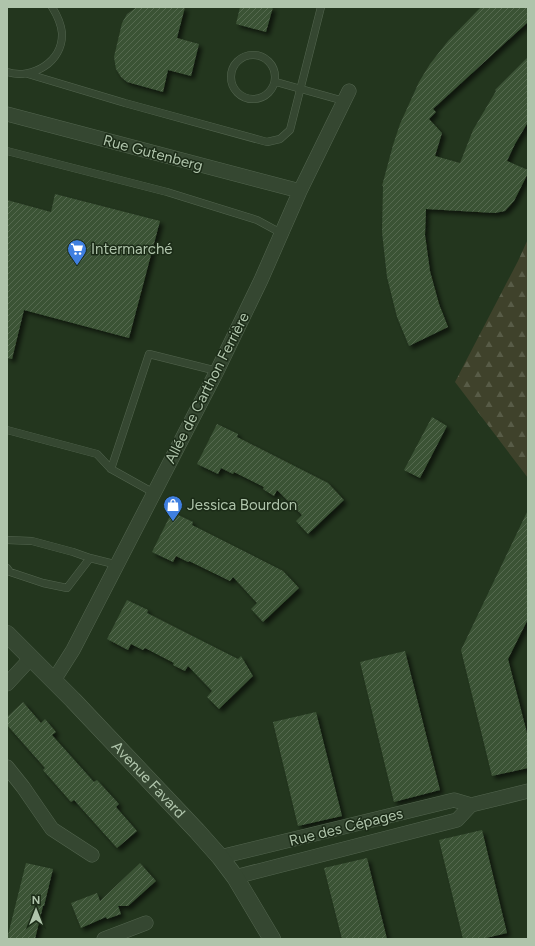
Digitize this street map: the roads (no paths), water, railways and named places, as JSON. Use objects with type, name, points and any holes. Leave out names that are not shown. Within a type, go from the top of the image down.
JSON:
[{"type":"street","name":"Allée de Carthon Ferrière","points":[[54,680],[73,650],[118,565],[217,371],[261,280],[300,191],[346,96]]},
{"type":"street","name":"Rue Gutenberg","points":[[7,114],[300,191]]},
{"type":"street","name":"Avenue Favard","points":[[7,634],[54,680],[220,857],[235,877],[272,939]]},
{"type":"street","points":[[7,684],[31,658]]},
{"type":"street","points":[[7,766],[24,787],[52,829],[92,855]]},
{"type":"street","name":"Rue des Cépages","points":[[220,857],[454,800],[471,805],[528,791]]},
{"type":"street","name":"Rue des Cépages","points":[[235,877],[456,820],[471,805]]},
{"type":"street","points":[[104,939],[146,923]]},
{"type":"lane","points":[[28,74],[41,69],[52,60],[59,48],[62,34],[59,20],[52,7]]},
{"type":"lane","points":[[7,72],[15,74],[28,74],[125,104],[267,142],[280,139],[290,130],[302,89],[322,7]]},
{"type":"lane","points":[[247,55],[255,55],[268,61],[273,67],[276,74],[276,82],[268,94],[255,100],[248,99],[236,92],[230,78],[235,64],[240,59],[247,55]]},
{"type":"lane","points":[[276,82],[302,89],[346,96]]},
{"type":"lane","points":[[7,151],[167,192],[257,220],[281,233]]},
{"type":"lane","points":[[110,469],[149,354],[217,371]]},
{"type":"lane","points":[[7,430],[97,454],[110,469],[154,493]]},
{"type":"lane","points":[[7,540],[32,541],[118,565]]},
{"type":"lane","points":[[7,568],[10,572],[43,583],[67,588],[90,558]]},
{"type":"place","name":"Intermarché","points":[[77,266]]},
{"type":"place","name":"Jessica Bourdon","points":[[173,522]]}]
